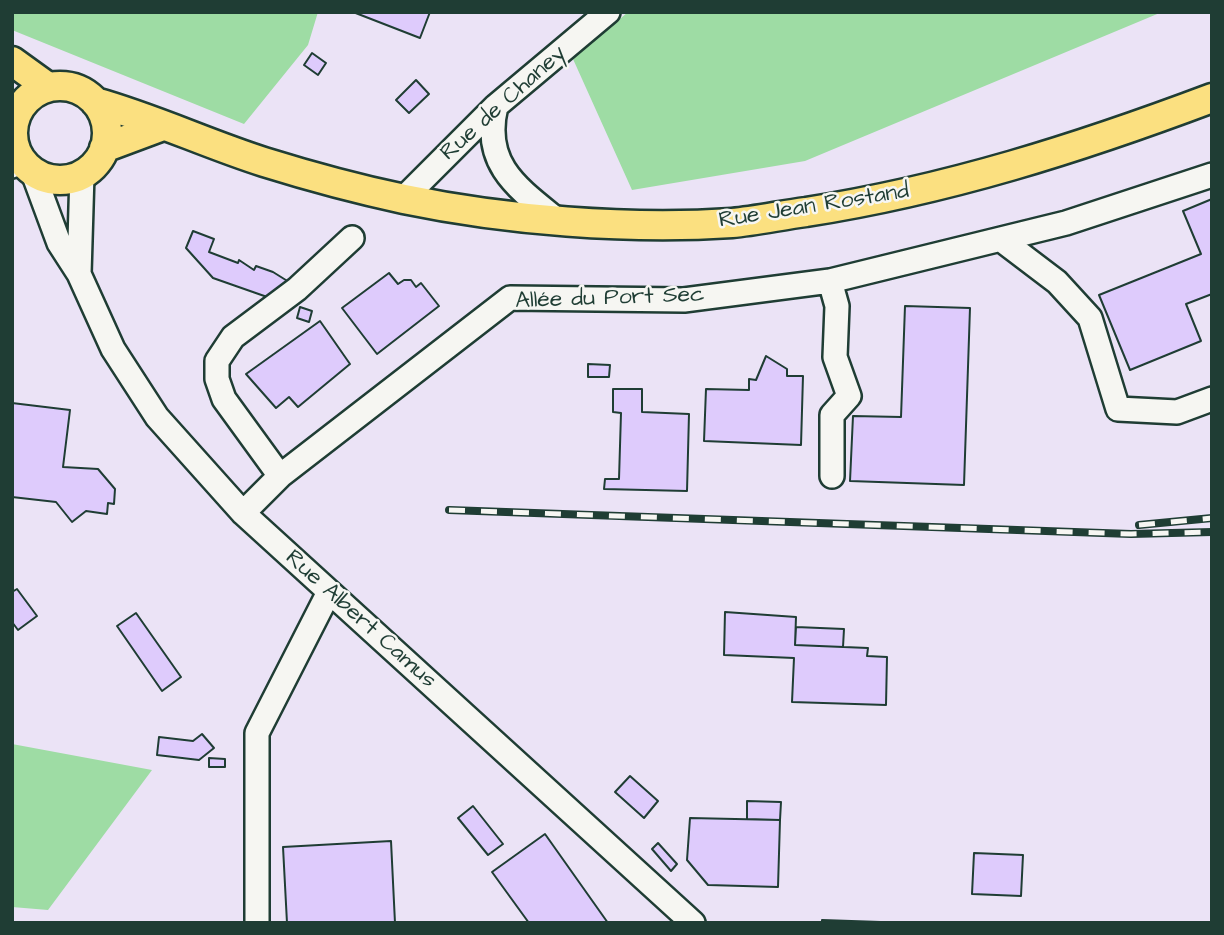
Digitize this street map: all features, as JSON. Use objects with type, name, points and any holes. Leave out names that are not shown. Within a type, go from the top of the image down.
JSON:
[{"type":"main road","points":[[12,61],[48,87]]},
{"type":"main road","points":[[48,87],[73,87],[95,102],[106,125],[104,148],[97,160],[82,174],[51,179],[18,153],[14,119],[23,103],[48,87]]},
{"type":"main road","name":"Rue Jean Rostand","points":[[95,102],[133,112],[163,126],[263,162],[402,199],[469,210],[595,223],[733,223],[848,205],[961,182],[1093,142],[1212,98]]},
{"type":"main road","points":[[104,148],[163,126]]},
{"type":"street","name":"Rue de Chaney","points":[[402,199],[496,106],[608,12]]},
{"type":"street","points":[[496,106],[491,125],[498,161],[523,193],[556,219]]},
{"type":"street","name":"Rue Albert Camus","points":[[18,153],[59,243],[79,274],[113,349],[157,417],[243,513],[693,923]]},
{"type":"street","name":"Rue Albert Camus","points":[[79,274],[82,174]]},
{"type":"street","name":"Allée du Port Sec","points":[[243,513],[280,476],[510,298],[684,300],[830,281],[1066,223],[1212,174]]},
{"type":"street","points":[[280,476],[224,398],[217,379],[217,361],[233,337],[297,289],[352,239]]},
{"type":"street","points":[[1003,240],[1057,282],[1090,318],[1118,409],[1177,412],[1212,399]]},
{"type":"street","points":[[830,281],[837,306],[835,357],[849,396],[832,415],[832,476]]},
{"type":"street","points":[[257,923],[257,733],[329,592]]},
{"type":"shaded area","points":[[12,12],[628,12],[573,59],[1152,12],[1212,12],[1212,923],[12,923]]},
{"type":"green space","points":[[12,12],[318,12],[308,45],[244,124],[12,30]]},
{"type":"green space","points":[[628,12],[1162,12],[805,161],[632,190],[573,59]]},
{"type":"green space","points":[[12,744],[152,770],[48,910],[12,907]]},
{"type":"building","points":[[353,12],[430,12],[420,38]]},
{"type":"building","points":[[312,53],[326,63],[318,75],[304,65]]},
{"type":"building","points":[[416,80],[429,94],[409,113],[396,100]]},
{"type":"building","points":[[1212,199],[1212,294],[1186,304],[1201,341],[1130,370],[1099,295],[1201,254],[1183,211]]},
{"type":"building","points":[[193,231],[214,239],[209,252],[238,263],[239,260],[254,270],[256,266],[273,272],[289,282],[270,298],[213,278],[186,248]]},
{"type":"building","points":[[389,273],[398,284],[411,280],[416,287],[421,283],[439,306],[377,354],[342,308]]},
{"type":"building","points":[[905,306],[970,308],[964,485],[850,481],[853,416],[901,417]]},
{"type":"building","points":[[300,307],[312,311],[309,322],[297,318]]},
{"type":"building","points":[[320,321],[350,364],[298,407],[289,397],[276,408],[246,374]]},
{"type":"building","points":[[766,356],[787,369],[787,376],[803,376],[801,445],[704,441],[706,389],[749,390],[749,379],[756,380]]},
{"type":"building","points":[[588,364],[610,365],[609,377],[588,377]]},
{"type":"building","points":[[613,389],[642,389],[642,412],[689,414],[687,491],[604,489],[605,479],[619,479],[621,413],[613,412]]},
{"type":"building","points":[[12,403],[70,410],[63,467],[98,469],[115,489],[114,504],[108,503],[107,514],[86,511],[72,522],[56,502],[12,497]]},
{"type":"building","points":[[17,589],[37,616],[18,630],[12,622],[12,592]]},
{"type":"building","points":[[725,612],[796,617],[795,645],[868,648],[867,656],[887,657],[886,705],[792,702],[794,658],[724,655]]},
{"type":"building","points":[[136,613],[181,677],[162,691],[117,626]]},
{"type":"building","points":[[796,627],[844,629],[843,647],[795,645]]},
{"type":"building","points":[[202,734],[214,748],[199,760],[157,755],[159,737],[193,741]]},
{"type":"building","points":[[209,758],[225,759],[225,767],[209,767]]},
{"type":"building","points":[[630,776],[658,801],[644,818],[615,792]]},
{"type":"building","points":[[747,801],[781,802],[780,820],[747,819]]},
{"type":"building","points":[[473,806],[503,844],[488,855],[458,818]]},
{"type":"building","points":[[690,818],[780,820],[778,887],[708,885],[687,860]]},
{"type":"building","points":[[545,834],[608,923],[529,923],[492,872]]},
{"type":"building","points":[[391,841],[395,923],[287,923],[283,847]]},
{"type":"building","points":[[658,843],[677,864],[671,871],[652,849]]},
{"type":"building","points":[[974,853],[1023,855],[1021,896],[972,894]]},
{"type":"building","points":[[822,920],[910,923],[822,923]]},
{"type":"railway","points":[[449,510],[1131,534],[1212,532]]},
{"type":"railway","points":[[1139,525],[1212,518]]}]
